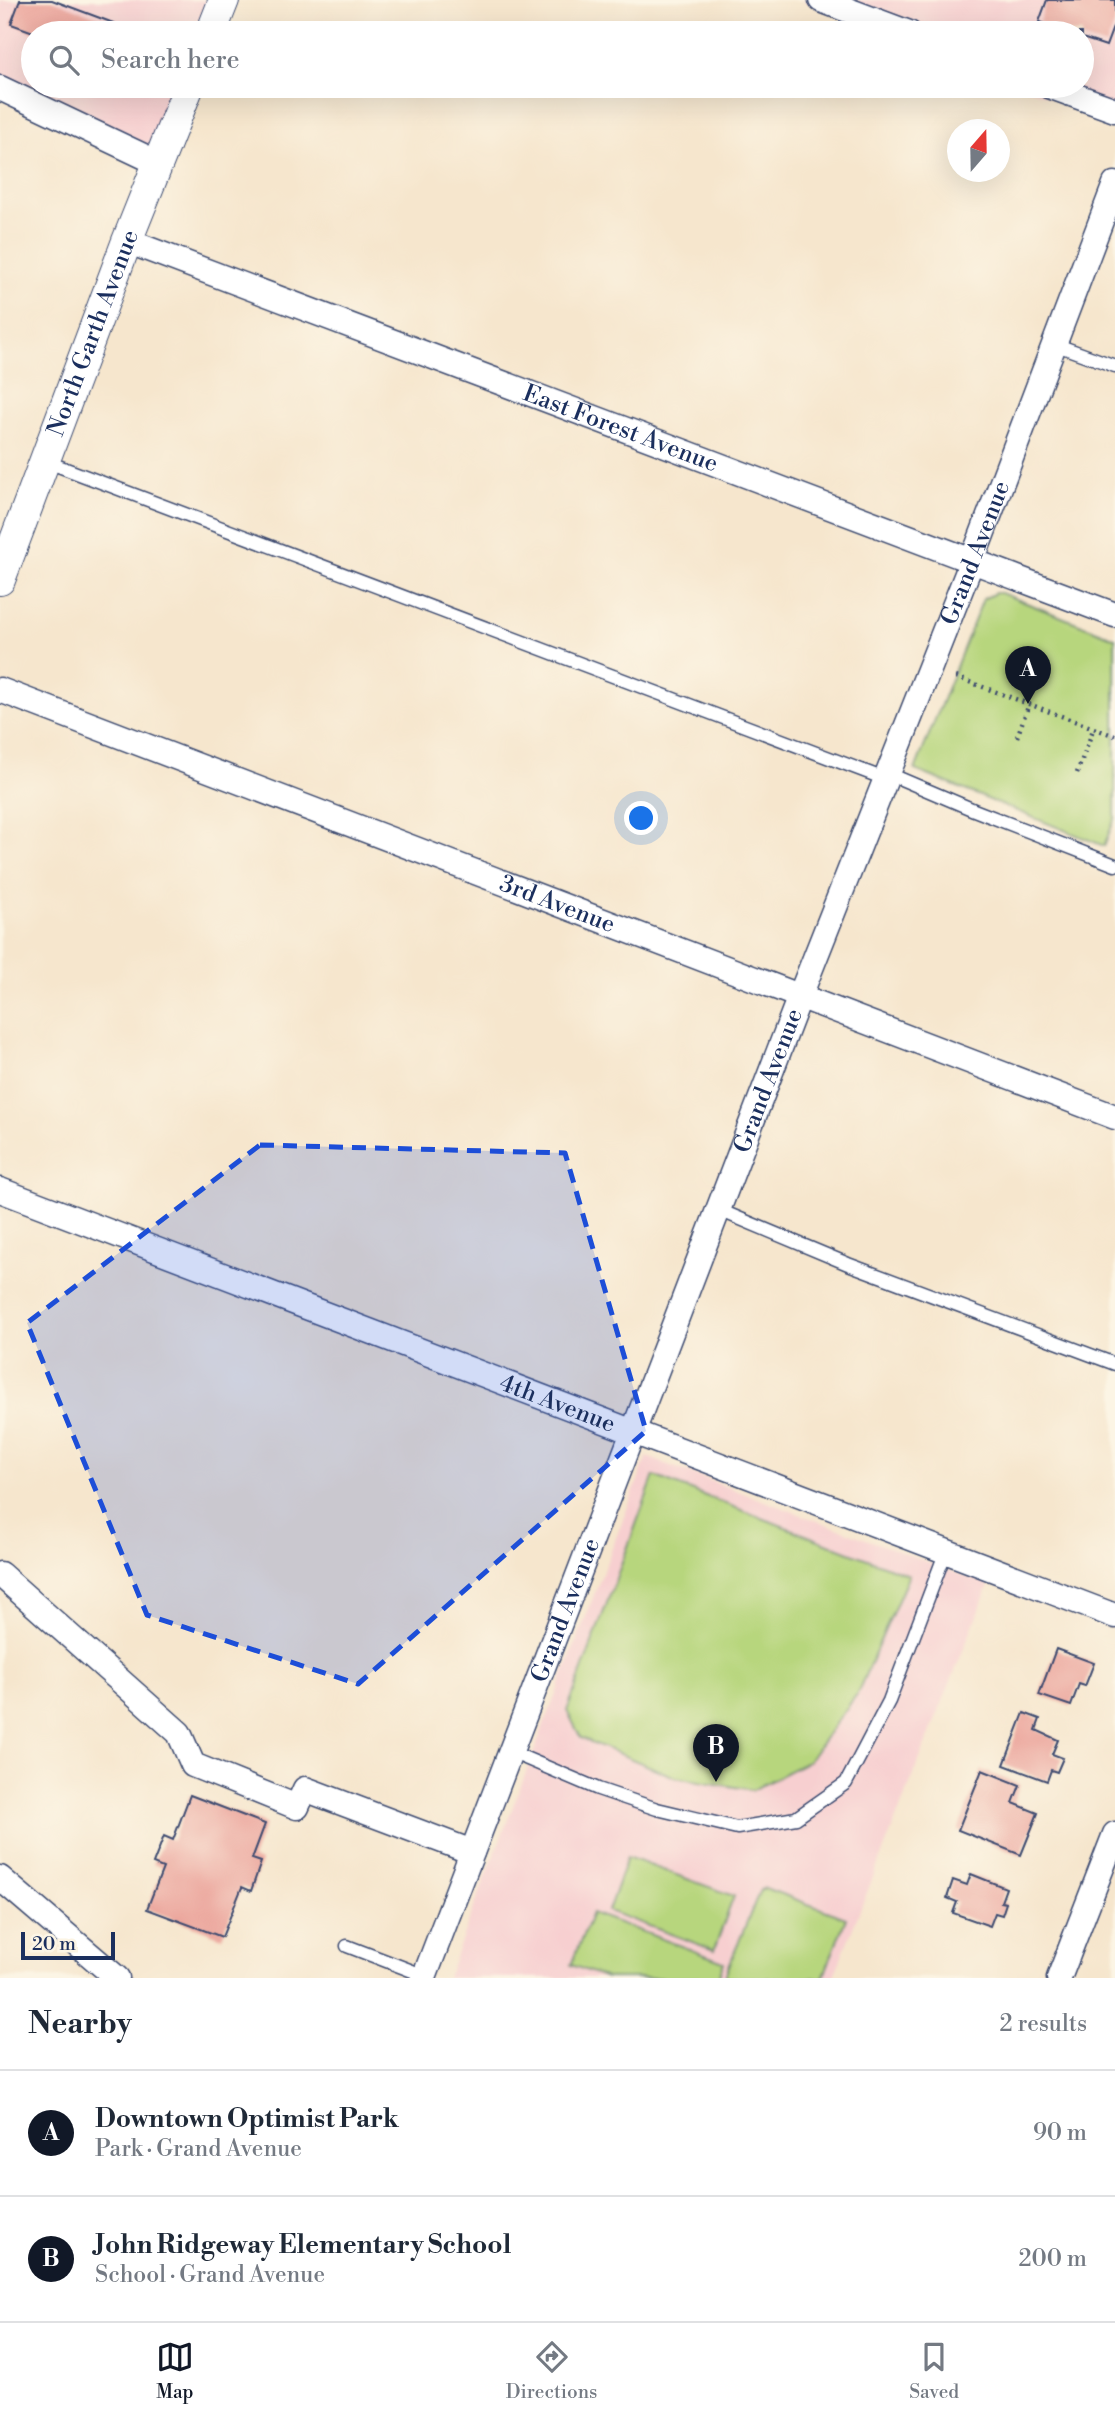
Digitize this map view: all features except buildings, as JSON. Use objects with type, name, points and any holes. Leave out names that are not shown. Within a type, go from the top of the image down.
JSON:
[{"type":"street","points":[[216,21],[224,0]]},
{"type":"street","points":[[821,0],[877,21]]},
{"type":"street","points":[[0,88],[21,98]]},
{"type":"street","points":[[21,98],[158,163]]},
{"type":"street","name":"North Garth Avenue","points":[[0,580],[127,241],[184,98]]},
{"type":"street","points":[[1082,98],[1115,110]]},
{"type":"street","name":"Grand Avenue","points":[[426,1977],[800,996],[972,561],[1115,184]]},
{"type":"street","name":"East Forest Avenue","points":[[127,241],[1115,615]]},
{"type":"street","name":"3rd Avenue","points":[[0,690],[1115,1117]]},
{"type":"street","name":"4th Avenue","points":[[0,1190],[1115,1616]]},
{"type":"street","points":[[0,1574],[178,1733],[193,1765],[297,1807],[304,1789],[472,1852]]},
{"type":"street","points":[[1059,1978],[1115,1834]]},
{"type":"street","points":[[0,1878],[117,1978]]},
{"type":"lane","points":[[1054,344],[1115,366]]},
{"type":"lane","points":[[44,461],[886,776],[1115,865]]},
{"type":"lane","points":[[719,1210],[848,1264],[1115,1364]]},
{"type":"lane","points":[[511,1752],[598,1788],[670,1812],[737,1828],[796,1818],[846,1783],[890,1701],[946,1551]]},
{"type":"lane","points":[[346,1946],[426,1977]]},
{"type":"path","points":[[929,667],[1115,736]]},
{"type":"path","points":[[1017,737],[1030,704]]},
{"type":"path","points":[[1077,773],[1094,727]]},
{"type":"highlighted area","points":[[260,1145],[565,1153],[646,1431],[358,1684],[147,1615],[27,1323]]},
{"type":"shaded area","points":[[0,0],[225,0],[217,21],[21,21],[21,94],[0,84]]},
{"type":"shaded area","points":[[800,0],[1115,0],[1115,122],[1052,98],[1094,98],[1094,21],[855,21]]},
{"type":"shaded area","points":[[29,98],[187,98],[162,163]]},
{"type":"shaded area","points":[[647,1457],[989,1585],[833,1978],[447,1978]]},
{"type":"green space","points":[[1001,593],[1115,638],[1115,818],[1104,846],[915,770],[983,599]]},
{"type":"green space","points":[[654,1476],[909,1575],[857,1694],[808,1761],[753,1790],[675,1777],[581,1738],[567,1711]]},
{"type":"green space","points":[[627,1857],[734,1896],[714,1950],[608,1911]]},
{"type":"green space","points":[[765,1888],[846,1918],[823,1978],[724,1978],[760,1890]]},
{"type":"green space","points":[[592,1913],[724,1962],[718,1978],[607,1978],[571,1965]]},
{"type":"place","name":"Downtown Optimist Park","points":[[1028,704]]},
{"type":"place","name":"John Ridgeway Elementary School","points":[[716,1782]]}]
